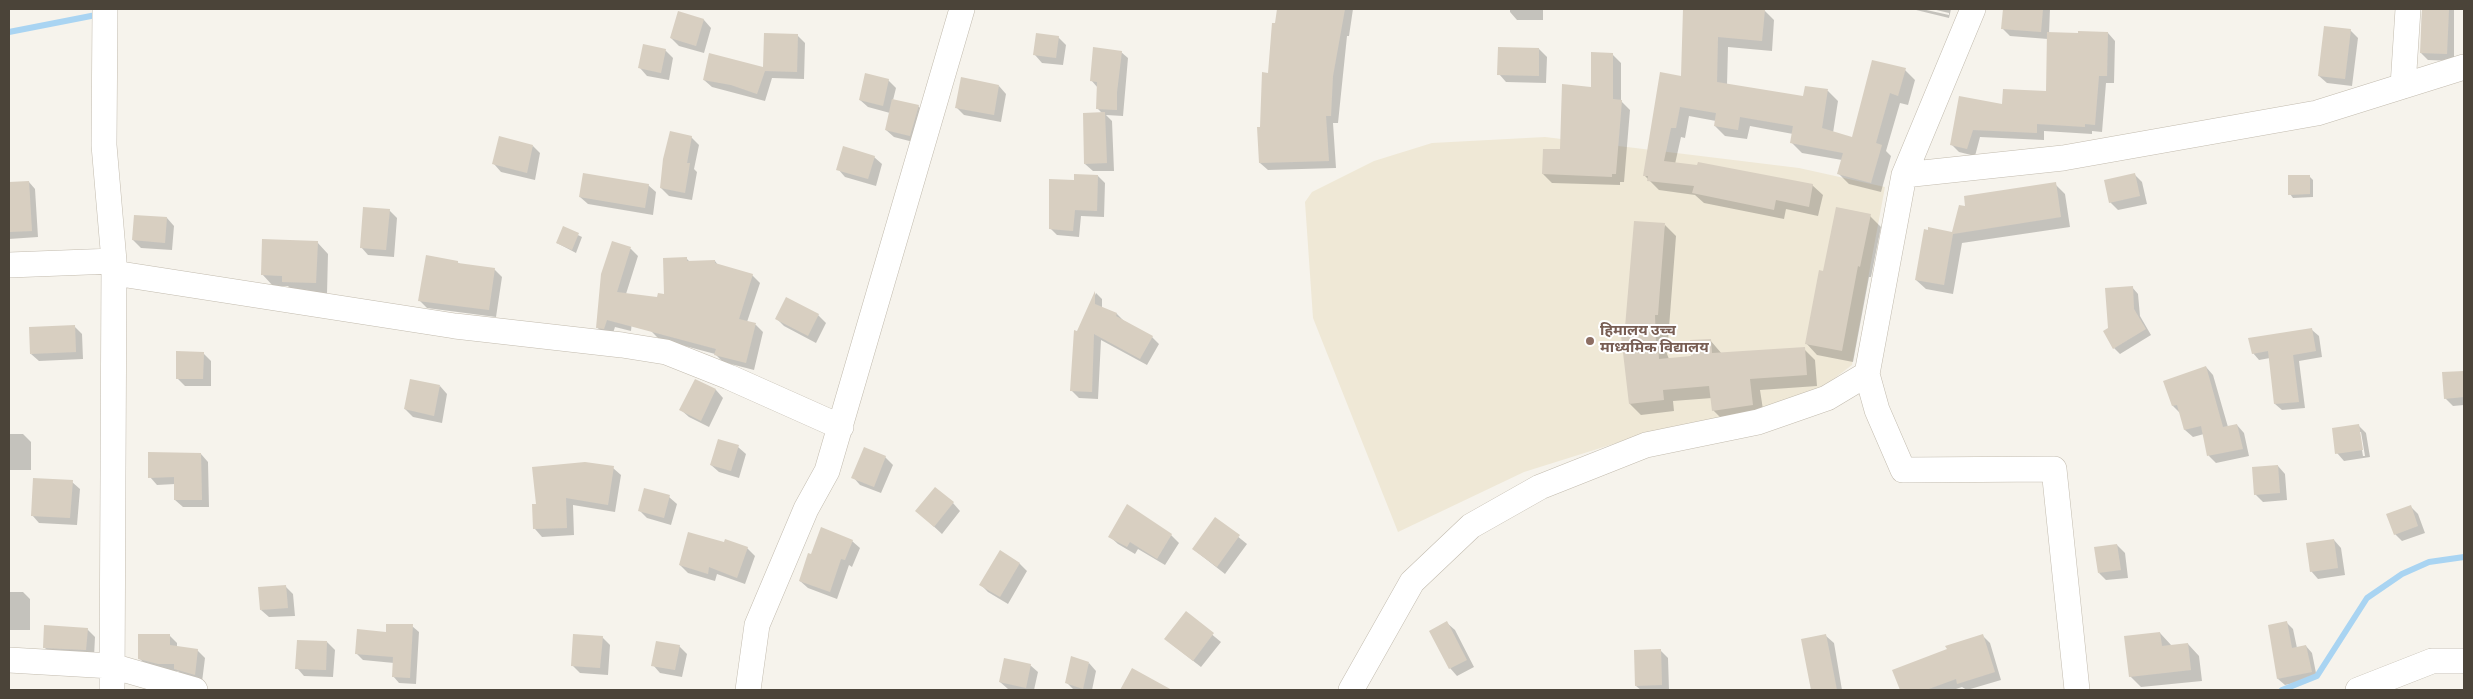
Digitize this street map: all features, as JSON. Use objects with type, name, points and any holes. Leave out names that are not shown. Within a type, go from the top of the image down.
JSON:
[{"type":"street","points":[[105,9],[104,145],[114,267],[112,678]]},
{"type":"street","points":[[748,690],[757,625],[806,509],[827,471],[962,9]]},
{"type":"street","points":[[1973,9],[1904,175],[1867,374],[1876,410],[1903,470],[2054,469],[2077,690]]},
{"type":"street","points":[[2403,86],[2408,9]]},
{"type":"street","points":[[1904,175],[2063,158],[2317,113],[2464,67]]},
{"type":"street","points":[[9,265],[114,267],[455,326],[622,344],[666,352],[729,377],[841,427]]},
{"type":"street","points":[[1351,690],[1412,582],[1471,526],[1540,487],[1646,445],[1758,422],[1827,398],[1867,374]]},
{"type":"street","points":[[9,660],[195,690]]},
{"type":"street","points":[[2358,690],[2432,661],[2464,661]]},
{"type":"shaded area","name":"हिमालय उच्च माध्यमिक विद्यालय","points":[[1545,137],[1799,168],[1885,187],[1852,365],[1819,390],[1758,413],[1658,430],[1524,472],[1398,532],[1313,318],[1305,202],[1312,192],[1374,161],[1432,143]]},
{"type":"building","points":[[1277,9],[1345,9],[1333,76],[1331,116],[1326,116],[1329,161],[1259,163],[1257,127],[1260,127],[1262,72],[1268,73],[1272,23],[1275,23]]},
{"type":"building","points":[[1683,9],[1765,9],[1762,41],[1718,37],[1717,82],[1803,96],[1805,86],[1828,89],[1822,128],[1852,137],[1872,60],[1906,68],[1898,96],[1890,93],[1876,143],[1882,145],[1871,183],[1837,174],[1843,153],[1790,143],[1793,126],[1740,117],[1738,130],[1714,126],[1716,113],[1680,107],[1676,128],[1671,128],[1664,161],[1697,165],[1698,162],[1813,184],[1809,207],[1776,200],[1774,210],[1692,193],[1694,186],[1647,181],[1648,176],[1643,176],[1660,72],[1681,76]]},
{"type":"building","points":[[2003,9],[2043,9],[2041,32],[2001,29]]},
{"type":"building","points":[[2422,9],[2449,9],[2447,54],[2420,53]]},
{"type":"building","points":[[678,11],[704,19],[696,46],[670,38]]},
{"type":"building","points":[[2324,26],[2351,29],[2345,79],[2318,76]]},
{"type":"building","points":[[2078,31],[2108,32],[2107,76],[2099,76],[2095,125],[2085,124],[2085,127],[2037,124],[2037,133],[1973,130],[1967,149],[1950,145],[1959,96],[2002,104],[2003,89],[2046,91],[2047,32],[2078,33]]},
{"type":"building","points":[[764,33],[798,34],[797,72],[765,71],[757,94],[731,85],[703,80],[709,53],[763,67]]},
{"type":"building","points":[[1036,33],[1059,36],[1056,58],[1033,55]]},
{"type":"building","points":[[643,44],[666,49],[661,73],[638,68]]},
{"type":"building","points":[[1093,47],[1122,51],[1117,92],[1117,110],[1096,109],[1097,82],[1090,81]]},
{"type":"building","points":[[1498,47],[1539,48],[1539,76],[1497,75]]},
{"type":"building","points":[[1591,52],[1613,53],[1613,99],[1622,100],[1616,174],[1612,174],[1612,177],[1542,174],[1543,149],[1560,149],[1562,84],[1591,87]]},
{"type":"building","points":[[865,73],[889,79],[883,106],[859,100]]},
{"type":"building","points":[[961,77],[999,85],[994,115],[955,108]]},
{"type":"building","points":[[892,99],[919,105],[910,136],[885,130]]},
{"type":"building","points":[[1105,112],[1107,163],[1084,164],[1083,113]]},
{"type":"building","points":[[670,131],[692,136],[687,163],[690,163],[685,193],[660,188],[663,159]]},
{"type":"building","points":[[499,136],[533,145],[527,173],[492,164]]},
{"type":"building","points":[[843,146],[875,156],[868,179],[836,170]]},
{"type":"building","points":[[583,173],[649,184],[645,208],[579,197]]},
{"type":"building","points":[[2135,173],[2140,196],[2109,203],[2104,180]]},
{"type":"building","points":[[1074,174],[1098,175],[1097,211],[1075,210],[1073,231],[1049,229],[1049,179],[1074,180]]},
{"type":"building","points":[[2288,175],[2310,175],[2310,194],[2288,195]]},
{"type":"building","points":[[29,181],[32,231],[9,232],[9,182]]},
{"type":"building","points":[[2056,182],[2061,217],[1953,234],[1944,285],[1915,280],[1924,229],[1928,230],[1928,227],[1952,232],[1959,205],[1965,206],[1964,196]]},
{"type":"building","points":[[363,207],[390,209],[386,250],[360,248]]},
{"type":"building","points":[[1836,207],[1871,214],[1860,267],[1858,266],[1842,351],[1805,344],[1819,270],[1823,271]]},
{"type":"building","points":[[134,215],[167,217],[165,243],[132,240]]},
{"type":"building","points":[[1634,221],[1665,223],[1658,315],[1655,315],[1656,343],[1658,343],[1659,359],[1691,356],[1690,340],[1711,339],[1712,353],[1805,347],[1807,375],[1750,379],[1753,405],[1712,411],[1709,386],[1663,390],[1664,400],[1629,404],[1620,327],[1625,327]]},
{"type":"building","points":[[563,226],[579,233],[572,250],[556,243]]},
{"type":"building","points":[[262,239],[318,241],[316,283],[282,282],[282,276],[261,275]]},
{"type":"building","points":[[612,241],[631,247],[617,292],[657,297],[658,293],[664,294],[663,258],[687,257],[687,261],[715,260],[715,263],[753,274],[739,319],[756,323],[746,363],[714,355],[716,349],[607,320],[604,329],[596,328],[601,274]]},
{"type":"building","points":[[426,255],[458,261],[458,263],[495,268],[489,310],[418,301]]},
{"type":"building","points":[[2133,286],[2134,309],[2146,329],[2113,349],[2103,331],[2108,328],[2105,288]]},
{"type":"building","points":[[1095,291],[1095,304],[1117,313],[1116,316],[1153,336],[1140,359],[1094,334],[1092,392],[1070,391],[1074,330],[1077,331]]},
{"type":"building","points":[[786,297],[819,314],[808,336],[775,319]]},
{"type":"building","points":[[75,325],[76,352],[30,354],[29,327]]},
{"type":"building","points":[[2312,328],[2316,351],[2293,355],[2299,402],[2274,404],[2268,351],[2252,354],[2248,338]]},
{"type":"building","points":[[176,351],[204,352],[203,379],[176,379]]},
{"type":"building","points":[[2206,366],[2223,427],[2237,424],[2243,449],[2207,456],[2201,426],[2184,430],[2177,405],[2172,406],[2163,381]]},
{"type":"building","points":[[2464,371],[2464,397],[2444,399],[2442,372]]},
{"type":"building","points":[[410,379],[440,385],[434,416],[404,409]]},
{"type":"building","points":[[695,379],[716,389],[701,421],[679,410]]},
{"type":"building","points":[[2359,424],[2363,450],[2335,454],[2332,428]]},
{"type":"building","points":[[718,439],[739,445],[731,471],[710,465]]},
{"type":"building","points":[[864,447],[886,456],[874,487],[851,478]]},
{"type":"building","points":[[148,452],[201,453],[202,500],[174,500],[174,477],[148,478]]},
{"type":"building","points":[[585,462],[614,466],[608,505],[566,498],[567,528],[533,529],[532,504],[536,504],[532,467]]},
{"type":"building","points":[[2278,465],[2280,493],[2254,495],[2252,467]]},
{"type":"building","points":[[33,478],[73,480],[70,518],[31,516]]},
{"type":"building","points":[[935,487],[954,502],[934,527],[915,511]]},
{"type":"building","points":[[644,488],[670,495],[664,518],[638,511]]},
{"type":"building","points":[[1127,504],[1172,534],[1157,559],[1130,542],[1127,547],[1108,537]]},
{"type":"building","points":[[2411,505],[2418,526],[2394,535],[2386,514]]},
{"type":"building","points":[[1215,517],[1240,535],[1217,567],[1192,549]]},
{"type":"building","points":[[821,527],[853,540],[845,560],[841,559],[830,592],[799,581],[808,553],[811,554]]},
{"type":"building","points":[[688,532],[724,542],[725,539],[748,547],[737,578],[709,567],[708,574],[679,565]]},
{"type":"building","points":[[2334,539],[2338,568],[2310,572],[2306,543]]},
{"type":"building","points":[[2117,544],[2121,570],[2098,573],[2094,547]]},
{"type":"building","points":[[1000,550],[1020,563],[1000,597],[979,585]]},
{"type":"building","points":[[286,585],[288,608],[260,610],[258,587]]},
{"type":"building","points":[[1186,611],[1214,633],[1193,661],[1164,639]]},
{"type":"building","points":[[1447,621],[1467,660],[1449,669],[1429,631]]},
{"type":"building","points":[[2287,621],[2292,648],[2306,645],[2312,672],[2277,679],[2268,625]]},
{"type":"building","points":[[386,624],[413,624],[410,678],[392,677],[393,657],[355,654],[357,629],[386,632]]},
{"type":"building","points":[[44,625],[88,628],[86,650],[43,648]]},
{"type":"building","points":[[2160,632],[2162,646],[2188,643],[2191,670],[2129,677],[2124,636]]},
{"type":"building","points":[[138,634],[170,634],[170,645],[198,649],[195,675],[174,669],[174,664],[158,664],[138,659]]},
{"type":"building","points":[[573,634],[603,636],[600,668],[571,666]]},
{"type":"building","points":[[1826,634],[1837,690],[1811,690],[1801,639]]},
{"type":"building","points":[[1983,634],[1995,672],[1957,684],[1956,679],[1926,690],[1900,690],[1892,670],[1947,649],[1945,646]]},
{"type":"building","points":[[297,640],[327,641],[326,670],[295,669]]},
{"type":"building","points":[[656,641],[680,645],[675,670],[651,666]]},
{"type":"building","points":[[1661,649],[1662,685],[1635,686],[1634,650]]},
{"type":"building","points":[[1071,656],[1089,662],[1083,689],[1065,683]]},
{"type":"building","points":[[1004,658],[1031,664],[1026,688],[999,682]]},
{"type":"building","points":[[1132,668],[1172,690],[1120,690]]},
{"type":"waterway","points":[[9,32],[96,15]]},
{"type":"waterway","points":[[2282,690],[2317,676],[2367,598],[2402,574],[2429,562],[2464,557]]},
{"type":"place","name":"हिमालय उच्च माध्यमिक विद्यालय","points":[[1590,341]]}]
